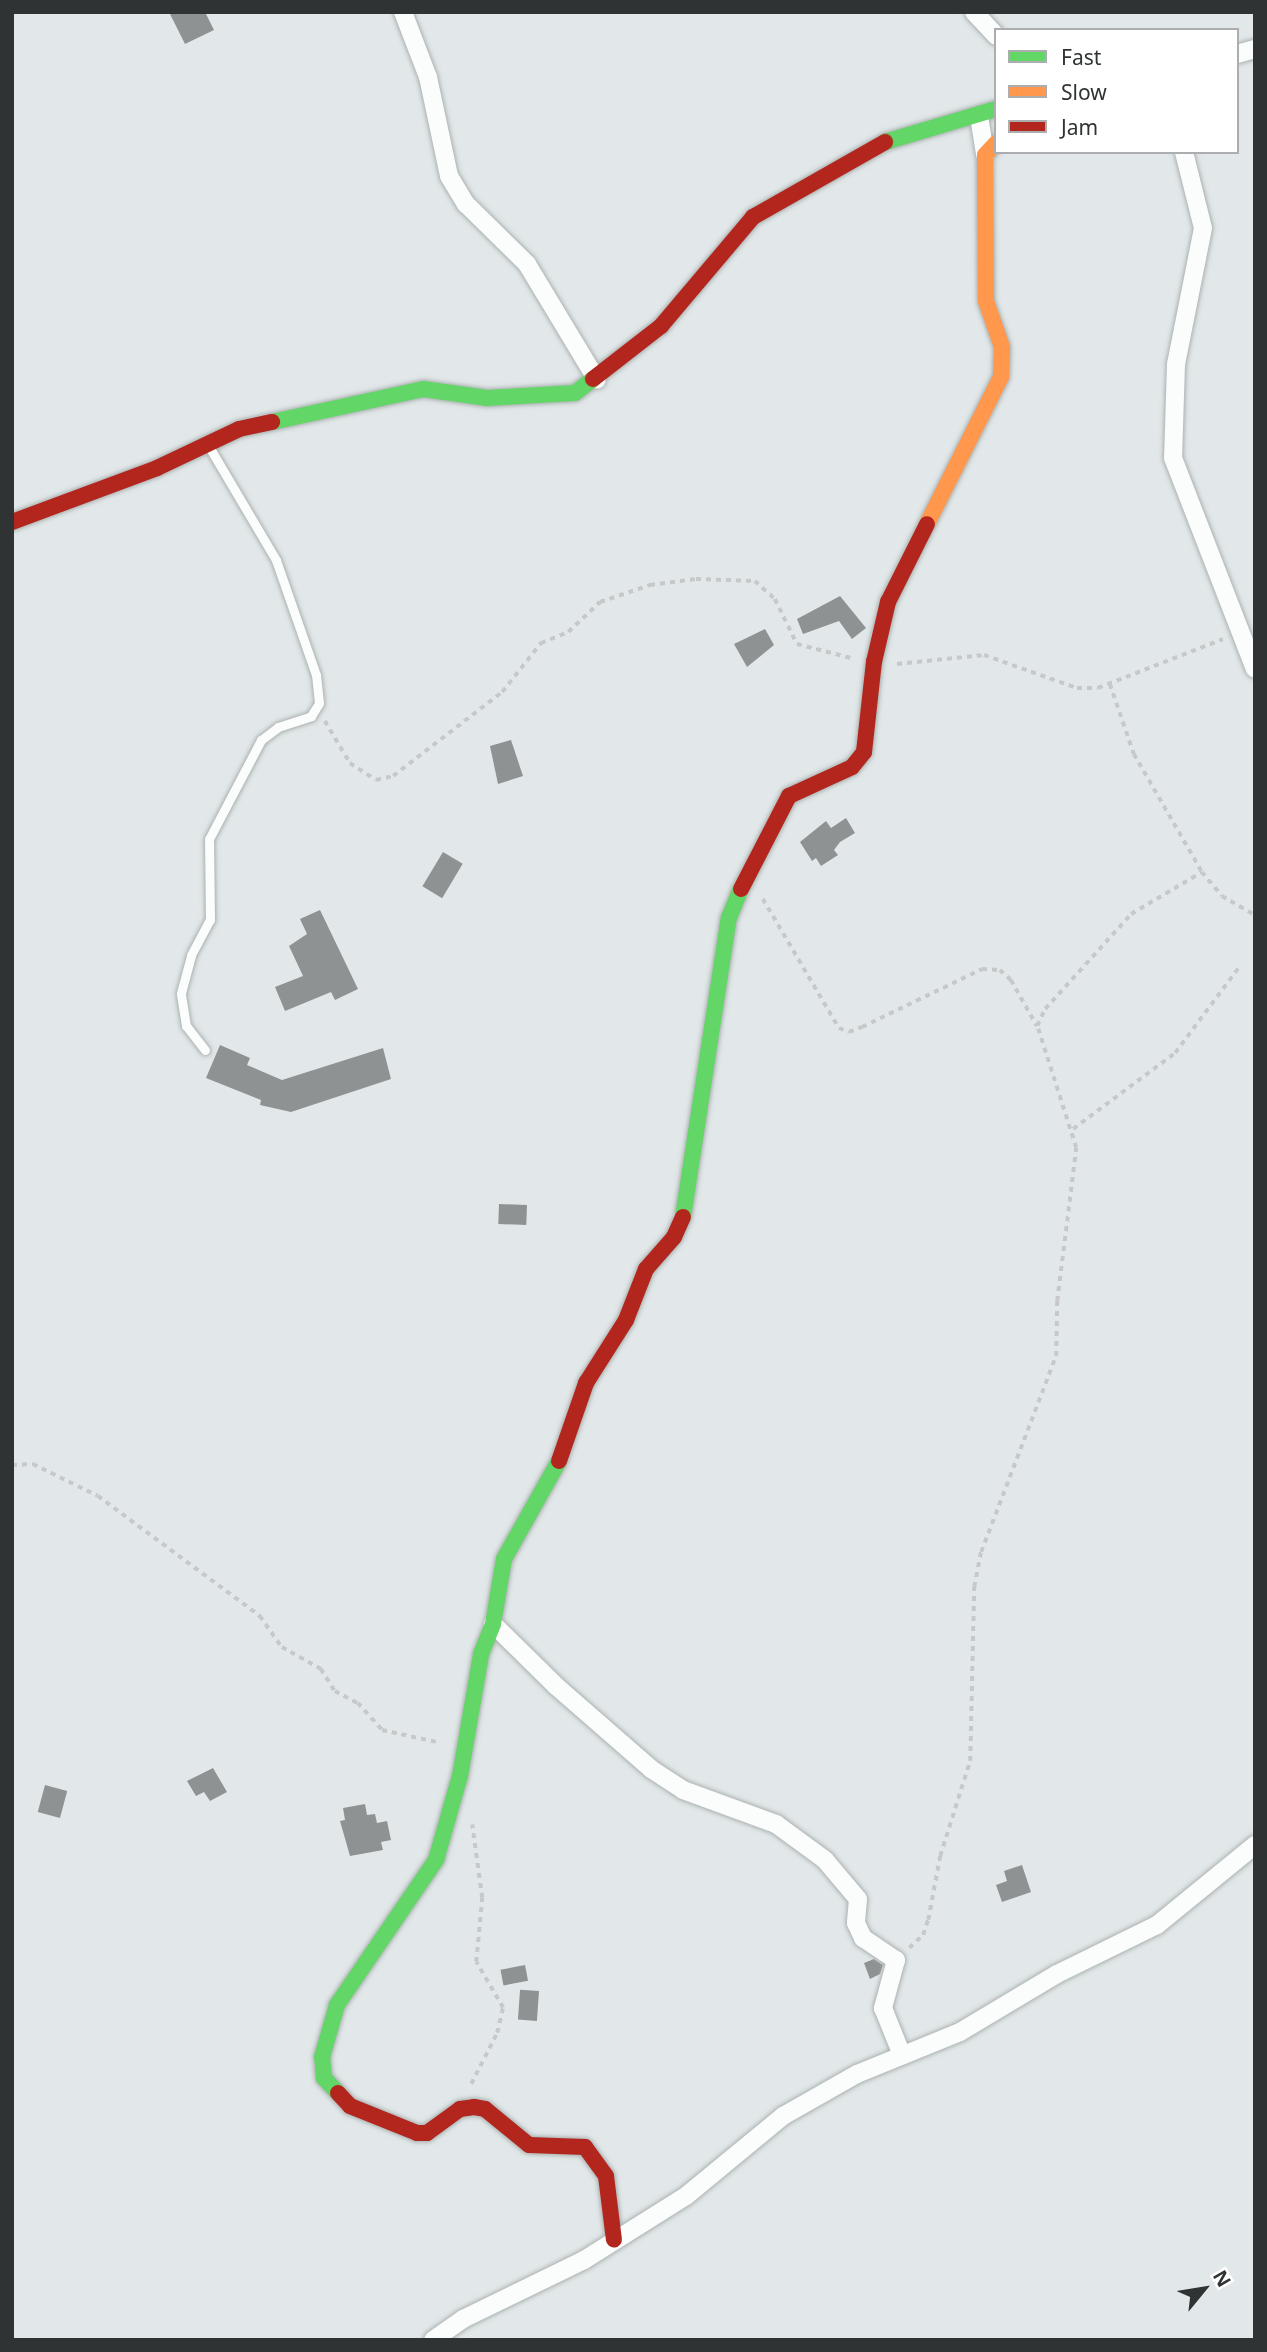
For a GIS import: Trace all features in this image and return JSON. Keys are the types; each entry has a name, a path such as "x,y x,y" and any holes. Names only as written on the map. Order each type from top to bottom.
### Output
{"street":[{"path":"404,12 428,77 449,176 466,204 527,264 597,380"},
{"path":"974,12 994,34"},
{"path":"12,522 158,468 239,429 412,391 508,398 575,393 597,380 661,326 753,216 898,135 987,112 990,149 986,301 1002,347 1001,377 888,602 874,664 867,741 858,762 789,796 748,872 729,918 684,1214 674,1237 646,1269 626,1320 586,1383 558,1463 504,1559 493,1624 481,1654 464,1747 436,1860 343,1994 322,2057 324,2078 349,2106 417,2133 441,2126 460,2109 485,2109 529,2146 581,2146 591,2150 606,2176 614,2240"},
{"path":"1184,154 1203,228 1177,364 1173,458 1255,669"},
{"path":"493,1624 556,1686 651,1769 683,1790 776,1824 801,1838 858,1899 856,1923 863,1938 896,1960 883,2008 902,2055"},
{"path":"433,2340 463,2319 584,2260 699,2188 746,2142 783,2116 902,2055 977,2023 1057,1974 1157,1925 1255,1845"}],"lane":[{"path":"205,1050 186,1026 181,993 191,955 210,920 209,839 261,740 278,727 317,712 316,675 280,571 207,443"}],"path":[{"path":"317,712 334,730 350,763 376,780 393,776 502,692 541,643 568,632 600,602 650,584 696,579 755,581 775,599 797,644 874,664 984,655 1077,688 1110,684 1213,642 1244,638"},
{"path":"1110,684 1134,754 1202,872 1230,902 1255,915"},
{"path":"748,872 839,1028 849,1032 982,969 1000,970 1011,980 1037,1026 1073,1129 1075,1163 1057,1301 1054,1371 1000,1495 981,1552 974,1587 970,1761 940,1856 923,1935 896,1960"},
{"path":"1037,1026 1045,1009 1131,914 1202,872"},
{"path":"1073,1129 1175,1053 1239,967"},
{"path":"12,1465 33,1464 98,1496 260,1616 282,1647 321,1669 335,1691 358,1703 382,1730 464,1747"},
{"path":"460,2109 497,2033 503,2008 476,1962 482,1898 471,1820"}],"building":[{"path":"169,12 205,12 214,30 185,44"},
{"path":"840,596 866,628 852,639 839,621 803,634 797,619"},
{"path":"765,629 774,645 747,667 734,644"},
{"path":"511,740 523,776 498,784 490,746"},
{"path":"846,818 855,833 840,842 834,850 838,855 821,866 816,858 812,861 800,842 826,821 831,828"},
{"path":"443,852 463,864 442,898 422,886"},
{"path":"320,910 358,989 335,1000 331,992 285,1011 275,987 303,976 289,946 307,934 300,919"},
{"path":"220,1045 250,1058 247,1065 282,1080 383,1048 391,1079 291,1112 260,1105 261,1100 206,1078"},
{"path":"499,1204 527,1205 526,1225 498,1224"},
{"path":"213,1768 227,1792 210,1801 204,1792 196,1796 187,1781"},
{"path":"45,1785 67,1791 60,1818 38,1812"},
{"path":"365,1804 367,1815 375,1814 377,1823 387,1821 391,1840 381,1842 383,1850 350,1856 340,1821 345,1820 343,1808"},
{"path":"1022,1865 1031,1892 1002,1902 996,1885 1007,1881 1004,1871"},
{"path":"874,1959 883,1965 880,1974 870,1979 864,1963"},
{"path":"525,1965 528,1981 504,1985 500,1970"},
{"path":"520,1990 539,1991 537,2021 518,2020"}],"traffic: fast":[{"path":"885,142 994,110"},
{"path":"272,422 423,389 487,398 575,393 593,379"},
{"path":"683,1217 729,918 741,889"},
{"path":"338,2093 324,2078 322,2057 337,2005 436,1860 460,1776 481,1654 493,1624 504,1559 559,1461"}],"traffic: slow":[{"path":"927,524 1001,377 1002,347 986,301 985,155 994,145"}],"traffic: jam":[{"path":"593,379 661,326 753,217 885,142"},
{"path":"12,522 157,468 239,429 272,422"},
{"path":"741,889 789,796 852,767 864,752 874,662 888,602 927,524"},
{"path":"559,1461 586,1383 626,1320 646,1269 674,1237 683,1217"},
{"path":"338,2093 350,2106 417,2133 427,2133 460,2109 474,2107 485,2109 529,2145 585,2147 606,2176 614,2240"}]}
